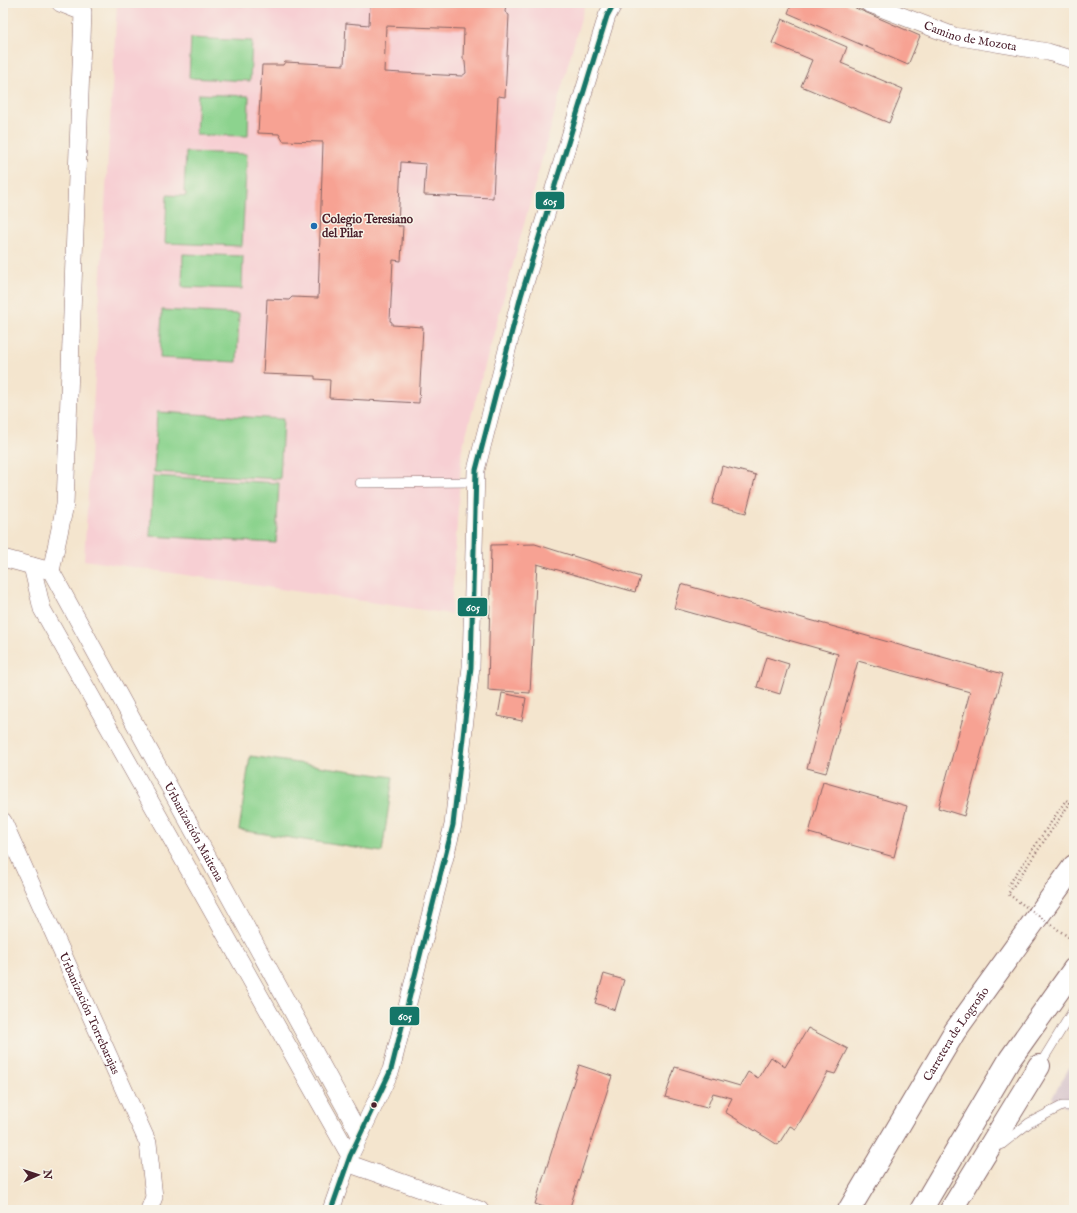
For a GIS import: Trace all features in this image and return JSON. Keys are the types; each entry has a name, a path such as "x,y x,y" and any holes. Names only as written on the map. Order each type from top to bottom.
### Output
{"highway":[{"name":"Carretera de Logroño","path":"849,1210 955,1031 1074,866"},
{"path":"921,1210 1010,1059 1074,969"},
{"path":"951,1210 1039,1066"}],"street":[{"path":"3,558 51,571 65,506 83,12 60,3"},
{"path":"331,1210 348,1159 391,1070 453,825 471,668 476,470 521,296 606,16 614,3"},
{"name":"Camino de Mozota","path":"868,3 954,36 1048,52 1074,60"},
{"path":"32,566 42,609 348,1159 480,1210"},
{"name":"Urbanización Maitena","path":"51,571 360,1135"},
{"name":"Urbanización Torrebarajas","path":"3,821 148,1144 154,1197 149,1210"}],"lane":[{"path":"360,483 476,482"},
{"path":"994,1158 1002,1145 1039,1066 1074,1009"},
{"path":"1002,1145 1029,1123 1062,1106 1074,1106"}],"path":[{"path":"1008,886 1066,800 1070,803 1008,894 1074,940"}],"shaded area":[{"name":"Colegio Teresiano del Pilar","path":"117,3 585,3 462,449 451,614 84,560"},
{"path":"1074,1059 1074,1111 1052,1098"}],"green space":[{"path":"216,3 270,3 270,7"},
{"path":"191,38 252,41 250,81 189,78"},
{"path":"198,94 249,96 248,136 196,135"},
{"path":"186,152 247,154 242,246 165,243 167,195 186,196 186,192 184,192"},
{"path":"183,254 243,256 242,289 182,287"},
{"path":"162,310 239,314 237,362 160,358"},
{"path":"157,412 283,419 280,479 154,472"},
{"path":"153,476 279,483 276,543 150,536"},
{"path":"250,756 393,777 382,852 239,830"}],"building":[{"path":"370,3 506,3 505,12 509,15 505,97 498,96 493,198 424,195 426,164 401,162 398,226 403,226 401,261 393,260 390,321 392,322 392,325 423,327 419,403 329,398 330,380 315,379 315,376 263,374 267,299 289,300 292,297 318,298 323,142 283,141 279,134 258,133 262,65 283,65 285,62 344,65 346,23 369,25","holes":["386,26 464,29 463,58 466,73 462,76 384,72"]},
{"path":"792,3 844,3 920,36 908,65 788,13"},
{"path":"782,19 847,47 841,63 903,89 889,123 801,86 812,60 772,43"},
{"path":"722,466 756,475 746,513 712,504"},
{"path":"535,544 640,577 635,592 537,564 530,693 488,690 491,545"},
{"path":"681,584 1003,674 964,816 938,808 970,692 858,661 826,773 807,768 838,654 674,608"},
{"path":"766,657 789,664 780,694 757,687"},
{"path":"502,693 526,698 522,721 498,716"},
{"path":"823,782 907,806 894,857 809,833"},
{"path":"604,974 624,980 615,1010 595,1003"},
{"path":"808,1028 848,1049 835,1074 828,1072 796,1129 790,1126 778,1145 725,1112 732,1098 713,1093 707,1108 665,1097 675,1067 740,1086 748,1072 758,1078 771,1057 785,1067"},
{"path":"579,1065 612,1076 569,1210 553,1210 535,1204"}],"transit line":[{"name":"605","path":"331,1210 350,1156 391,1070 453,825 471,667 476,470 521,296 607,16 614,3"}],"place":[{"name":"Colegio Teresiano del Pilar","path":"314,226"}]}
